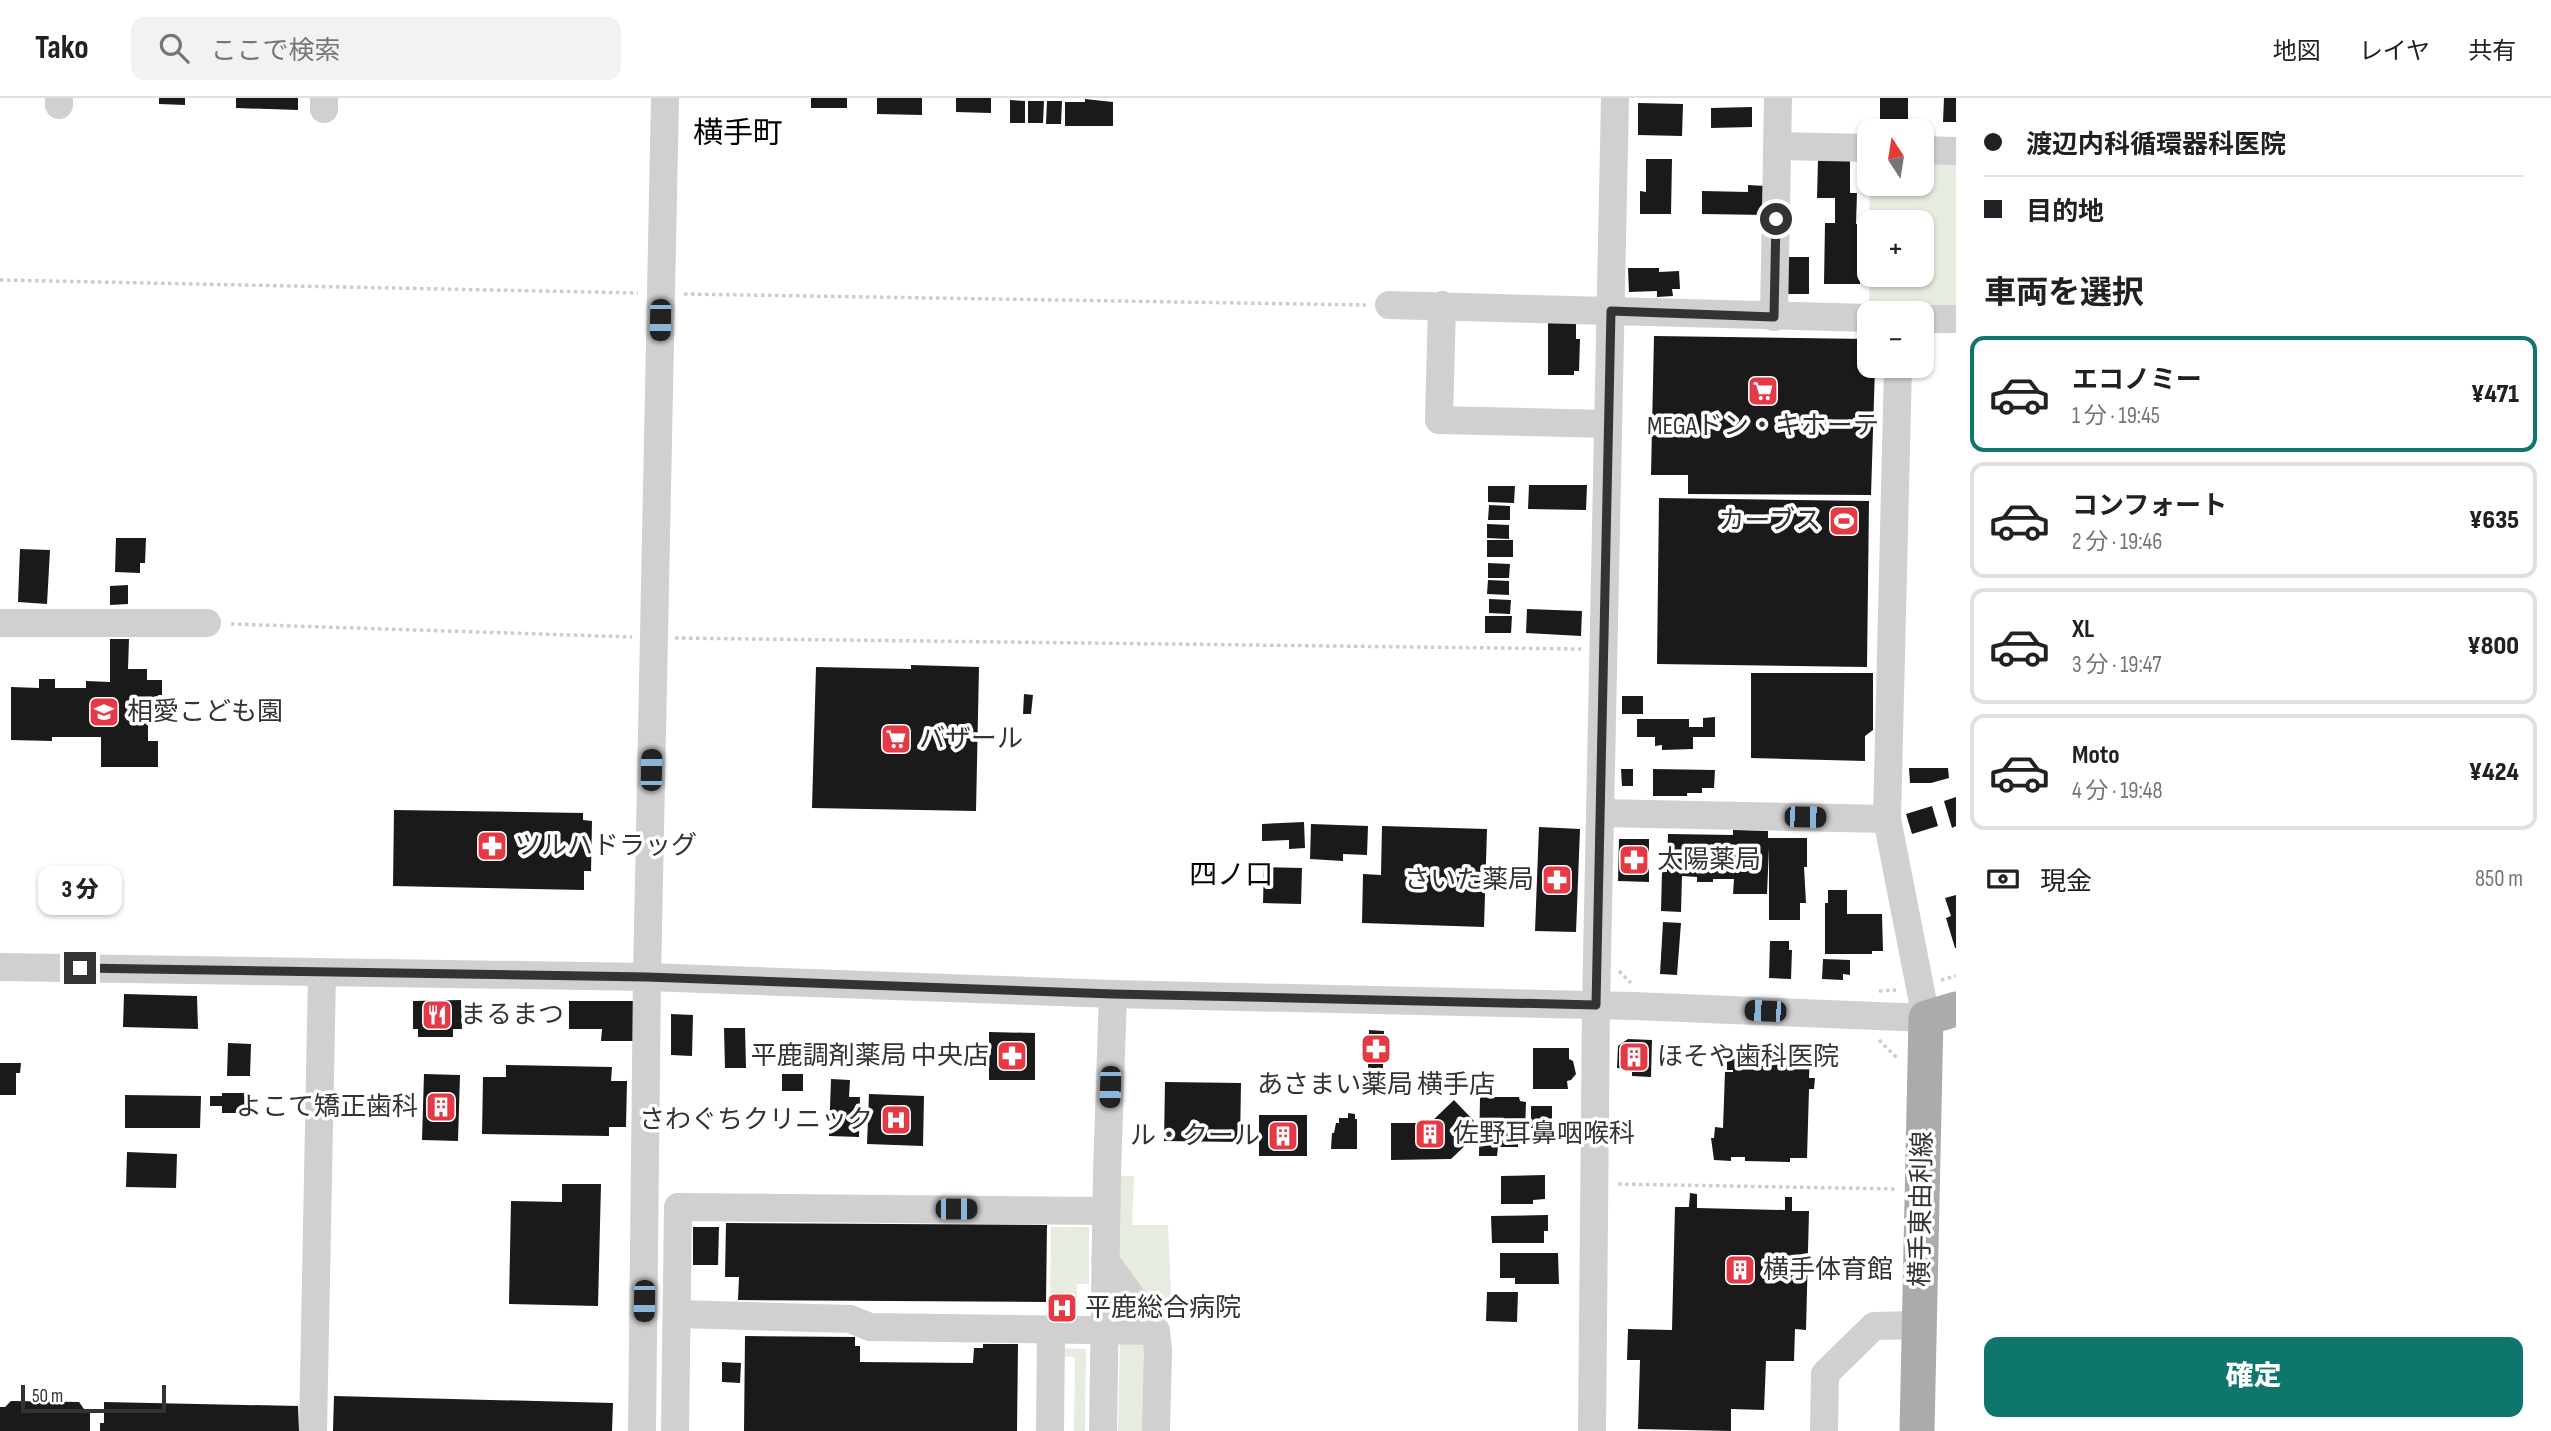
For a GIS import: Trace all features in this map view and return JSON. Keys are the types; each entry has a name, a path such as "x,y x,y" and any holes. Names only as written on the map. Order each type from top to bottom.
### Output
{"main road":[{"name":"横手東由利線","path":"1917,1431 1919,1325 1934,1004"}],"street":[{"path":"642,1431 647,977 665,98"},
{"path":"1592,1431 1596,1005 1615,98"},
{"path":"1774,317 1778,98"},
{"path":"1777,146 1857,148"},
{"path":"1934,150 1956,150"},
{"path":"1389,305 1857,318"},
{"path":"1442,305 1440,420 1607,424"},
{"path":"1934,319 1956,319"},
{"path":"0,967 647,977 1113,994 1596,1005 1934,1004 1887,819 1898,378"},
{"path":"0,623 207,623"},
{"path":"1601,813 1887,819"},
{"path":"313,1431 322,973"},
{"path":"1103,1431 1123,1322 1105,1260 1113,994"},
{"path":"675,1431 678,1207 1106,1210"},
{"path":"1105,1260 1123,1322"},
{"path":"678,1314 849,1319 870,1327 1051,1329 1123,1322 1156,1331 1156,1431"},
{"path":"1824,1431 1825,1374 1874,1326 1919,1325"},
{"path":"1050,1431 1051,1329"}],"path":[{"path":"0,280 661,294 1389,305"},
{"path":"207,623 654,638 1604,649"},
{"path":"1617,968 1634,986"},
{"path":"1870,990 1894,991 1934,1004 1956,976"},
{"path":"1870,1031 1898,1058 1898,1071"},
{"path":"1595,1184 1896,1189"}],"shaded area":[{"path":"1934,163 1956,163 1956,306 1934,306 1934,301 1869,301 1869,287 1934,287 1934,210 1869,210 1870,196 1934,196"},
{"path":"1120,1176 1134,1176 1132,1225 1168,1225 1172,1315 1151,1315 1122,1262 1118,1249"},
{"path":"1051,1227 1089,1227 1089,1284 1077,1284 1077,1303 1050,1303"},
{"path":"1120,1337 1145,1344 1147,1431 1118,1431"},
{"path":"1060,1348 1086,1349 1085,1431 1074,1431 1075,1357 1060,1356"}],"building":[{"path":"159,98 185,98 185,105 159,104"},
{"path":"236,98 298,98 298,110 236,108"},
{"path":"811,98 847,98 847,108 811,108"},
{"path":"877,98 922,98 922,115 877,114"},
{"path":"956,98 991,98 991,113 956,112"},
{"path":"1880,98 1908,98 1908,119 1880,119"},
{"path":"1944,98 1956,98 1956,122 1943,122"},
{"path":"1085,99 1113,102 1113,126 1065,126 1065,102 1085,102"},
{"path":"1010,100 1025,101 1025,123 1010,123"},
{"path":"1028,101 1044,101 1043,123 1028,123"},
{"path":"1047,101 1062,101 1061,124 1046,124"},
{"path":"1638,103 1683,104 1682,136 1638,135"},
{"path":"1752,107 1752,127 1711,128 1711,108"},
{"path":"1646,159 1672,159 1671,214 1640,214 1640,191 1646,192"},
{"path":"1818,160 1850,160 1850,193 1857,193 1857,284 1824,284 1825,223 1835,223 1835,198 1817,198"},
{"path":"1748,185 1766,186 1766,215 1702,214 1702,191 1748,192"},
{"path":"1787,257 1809,257 1809,294 1786,294"},
{"path":"1628,268 1659,268 1659,272 1679,271 1680,289 1672,289 1673,296 1657,297 1657,291 1629,292"},
{"path":"1548,323 1576,323 1576,339 1580,339 1579,371 1574,371 1574,375 1548,375"},
{"name":"MEGAドン・キホーテ","path":"1654,336 1857,339 1857,378 1875,378 1871,495 1688,494 1688,475 1651,475"},
{"path":"1529,485 1587,485 1586,510 1528,509"},
{"path":"1488,486 1515,486 1514,503 1488,502"},
{"path":"1659,498 1869,501 1867,667 1657,664"},
{"path":"1489,505 1510,506 1510,520 1488,520"},
{"path":"1487,524 1509,525 1509,539 1487,538"},
{"path":"116,538 146,538 145,563 140,563 140,573 115,572"},
{"path":"1487,540 1513,540 1513,557 1487,557"},
{"path":"20,549 50,550 47,604 18,602"},
{"path":"1488,563 1510,564 1509,578 1488,578"},
{"path":"1488,580 1509,581 1509,595 1487,594"},
{"path":"128,585 128,604 110,605 110,586"},
{"path":"1489,599 1511,600 1510,614 1489,613"},
{"path":"1527,609 1582,611 1581,636 1526,633"},
{"path":"1485,616 1512,616 1511,633 1485,633"},
{"path":"110,639 129,639 128,669 147,669 147,680 162,680 162,695 158,695 157,709 148,709 148,741 158,741 158,767 101,767 101,737 52,737 52,741 11,740 11,687 39,688 39,679 55,679 55,688 86,688 86,681 110,682"},
{"name":"バザール","path":"911,665 979,667 976,811 812,808 816,667 911,669"},
{"path":"1751,673 1873,673 1873,730 1865,736 1865,761 1751,758"},
{"path":"1024,694 1033,695 1031,714 1023,714"},
{"path":"1622,696 1643,696 1643,714 1622,714"},
{"path":"1715,717 1715,737 1693,737 1693,749 1662,750 1662,745 1655,746 1655,737 1637,737 1637,719 1689,719 1689,727 1703,727 1703,718"},
{"path":"1909,768 1948,768 1949,778 1931,783 1910,783"},
{"path":"1621,769 1633,769 1633,786 1622,786"},
{"path":"1653,769 1715,770 1714,788 1702,788 1702,793 1687,793 1687,796 1653,796"},
{"path":"1956,797 1956,826 1952,828 1944,801"},
{"path":"1932,806 1938,826 1912,834 1906,814"},
{"name":"ツルハドラッグ","path":"394,810 583,813 583,820 592,821 591,871 584,871 584,890 393,886"},
{"path":"1304,822 1305,848 1289,849 1289,840 1262,841 1262,824"},
{"path":"1311,824 1368,826 1367,855 1343,854 1343,861 1310,859"},
{"path":"1382,826 1487,829 1484,927 1362,923 1363,874 1381,875"},
{"name":"さいた薬局","path":"1539,827 1580,829 1576,932 1535,931"},
{"path":"1733,830 1768,831 1768,838 1807,838 1807,867 1804,867 1806,903 1800,903 1800,920 1769,920 1769,848 1767,894 1733,894 1734,879 1697,882 1697,877 1682,876 1681,912 1661,911 1662,872 1667,872 1668,834 1733,835"},
{"name":"太陽薬局","path":"1619,839 1649,839 1649,882 1618,881"},
{"path":"1264,867 1302,868 1301,904 1263,903"},
{"path":"1828,890 1847,890 1847,914 1882,914 1883,951 1872,951 1872,954 1825,954 1825,903 1828,903"},
{"path":"1956,895 1955,948 1946,918 1951,916 1945,898"},
{"path":"1663,922 1681,923 1677,975 1660,974"},
{"path":"1770,941 1789,941 1789,950 1792,950 1791,979 1769,978"},
{"path":"1823,959 1850,960 1850,975 1843,974 1843,980 1822,979"},
{"path":"124,994 197,996 198,1029 123,1027"},
{"name":"まるまつ","path":"461,1000 462,1029 453,1029 453,1037 418,1037 418,1029 413,1029 413,1001"},
{"path":"569,1001 638,1001 637,1041 601,1041 602,1029 569,1029"},
{"path":"671,1014 693,1015 692,1056 671,1055"},
{"path":"724,1028 745,1028 746,1068 725,1068"},
{"name":"あさまい薬局 横手店","path":"1369,1030 1384,1031 1383,1068 1368,1068"},
{"name":"平鹿調剤薬局 中央店","path":"989,1032 1035,1033 1035,1080 989,1080"},
{"name":"ほそや歯科医院","path":"1628,1039 1652,1040 1651,1077 1632,1076 1632,1069 1617,1068 1618,1046"},
{"path":"228,1043 251,1044 250,1076 227,1076"},
{"path":"1533,1048 1569,1048 1569,1059 1573,1061 1576,1074 1567,1081 1568,1089 1533,1089"},
{"path":"1734,1049 1810,1051 1809,1078 1815,1078 1814,1089 1809,1089 1807,1158 1790,1158 1790,1162 1745,1161 1745,1157 1731,1157 1731,1161 1714,1160 1711,1138 1714,1138 1715,1127 1723,1128 1725,1072 1733,1072 1727,1070 1727,1059 1734,1059"},
{"path":"0,1063 21,1063 20,1073 16,1073 16,1095 0,1095"},
{"path":"506,1065 612,1067 611,1081 627,1081 626,1127 609,1127 609,1136 482,1134 483,1077 506,1077"},
{"name":"よこて矯正歯科","path":"424,1074 460,1075 458,1141 422,1140"},
{"path":"782,1074 803,1074 803,1091 782,1091"},
{"path":"831,1079 850,1080 849,1097 860,1097 859,1137 829,1136"},
{"path":"1165,1082 1241,1083 1240,1142 1164,1141"},
{"path":"222,1093 250,1093 250,1113 222,1113 222,1106 210,1106 210,1096 222,1096"},
{"name":"さわぐちクリニック","path":"869,1094 924,1096 923,1146 867,1144"},
{"path":"125,1095 201,1096 200,1128 125,1128"},
{"path":"1480,1097 1519,1097 1520,1101 1526,1102 1525,1131 1518,1131 1518,1147 1498,1147 1497,1156 1479,1156"},
{"name":"佐野耳鼻咽喉科","path":"1454,1100 1474,1121 1464,1129 1473,1138 1451,1159 1391,1160 1391,1123 1430,1123"},
{"path":"1531,1106 1552,1106 1552,1128 1531,1128"},
{"path":"1348,1113 1355,1114 1357,1119 1357,1149 1331,1149 1336,1123 1339,1123 1339,1118 1348,1118"},
{"name":"ル・クール","path":"1259,1115 1307,1115 1307,1156 1259,1156"},
{"path":"127,1152 177,1154 176,1188 126,1187"},
{"path":"1545,1175 1545,1199 1533,1200 1533,1204 1501,1204 1501,1176"},
{"path":"562,1184 601,1184 598,1306 509,1304 511,1201 562,1202"},
{"name":"横手体育館","path":"1690,1193 1697,1194 1697,1208 1785,1210 1785,1197 1792,1197 1792,1211 1809,1211 1806,1330 1795,1329 1794,1361 1766,1361 1764,1410 1731,1409 1731,1431 1638,1429 1640,1360 1627,1360 1628,1329 1672,1330 1675,1207 1689,1207"},
{"path":"1548,1215 1548,1231 1544,1231 1544,1243 1492,1243 1491,1216"},
{"path":"726,1223 1047,1225 1046,1302 738,1300 739,1277 725,1277"},
{"path":"693,1227 719,1227 718,1265 693,1265"},
{"path":"1500,1253 1558,1253 1559,1284 1515,1284 1515,1278 1500,1278"},
{"path":"1487,1292 1518,1292 1517,1322 1486,1321"},
{"path":"745,1336 855,1337 855,1346 860,1346 860,1362 973,1363 974,1348 983,1348 983,1344 1018,1344 1017,1431 744,1431"},
{"path":"722,1362 741,1363 740,1383 722,1382"},
{"path":"334,1396 613,1403 612,1431 333,1431"},
{"path":"11,1401 79,1402 84,1409 90,1409 90,1431 0,1431 0,1407 5,1407"},
{"path":"104,1402 298,1406 299,1431 100,1431 100,1423 104,1423"}],"place":[{"name":"MEGAドン・キホーテ","path":"1763,391"},
{"name":"カーブス","path":"1844,521"},
{"name":"相愛こども園","path":"104,712"},
{"name":"バザール","path":"896,739"},
{"name":"ツルハドラッグ","path":"492,846"},
{"name":"太陽薬局","path":"1634,860"},
{"name":"さいた薬局","path":"1557,880"},
{"name":"まるまつ","path":"437,1015"},
{"name":"あさまい薬局 横手店","path":"1376,1049"},
{"name":"平鹿調剤薬局 中央店","path":"1012,1056"},
{"name":"ほそや歯科医院","path":"1634,1057"},
{"name":"よこて矯正歯科","path":"441,1107"},
{"name":"さわぐちクリニック","path":"896,1120"},
{"name":"佐野耳鼻咽喉科","path":"1430,1134"},
{"name":"ル・クール","path":"1283,1136"},
{"name":"横手体育館","path":"1740,1270"},
{"name":"平鹿総合病院","path":"1062,1308"}],"district":[{"name":"横手町","path":"738,134"},
{"name":"四ノ口","path":"1231,875"}],"route":[{"path":"80,968 647,977 1113,994 1596,1005 1611,311 1774,317 1776,219"}]}
